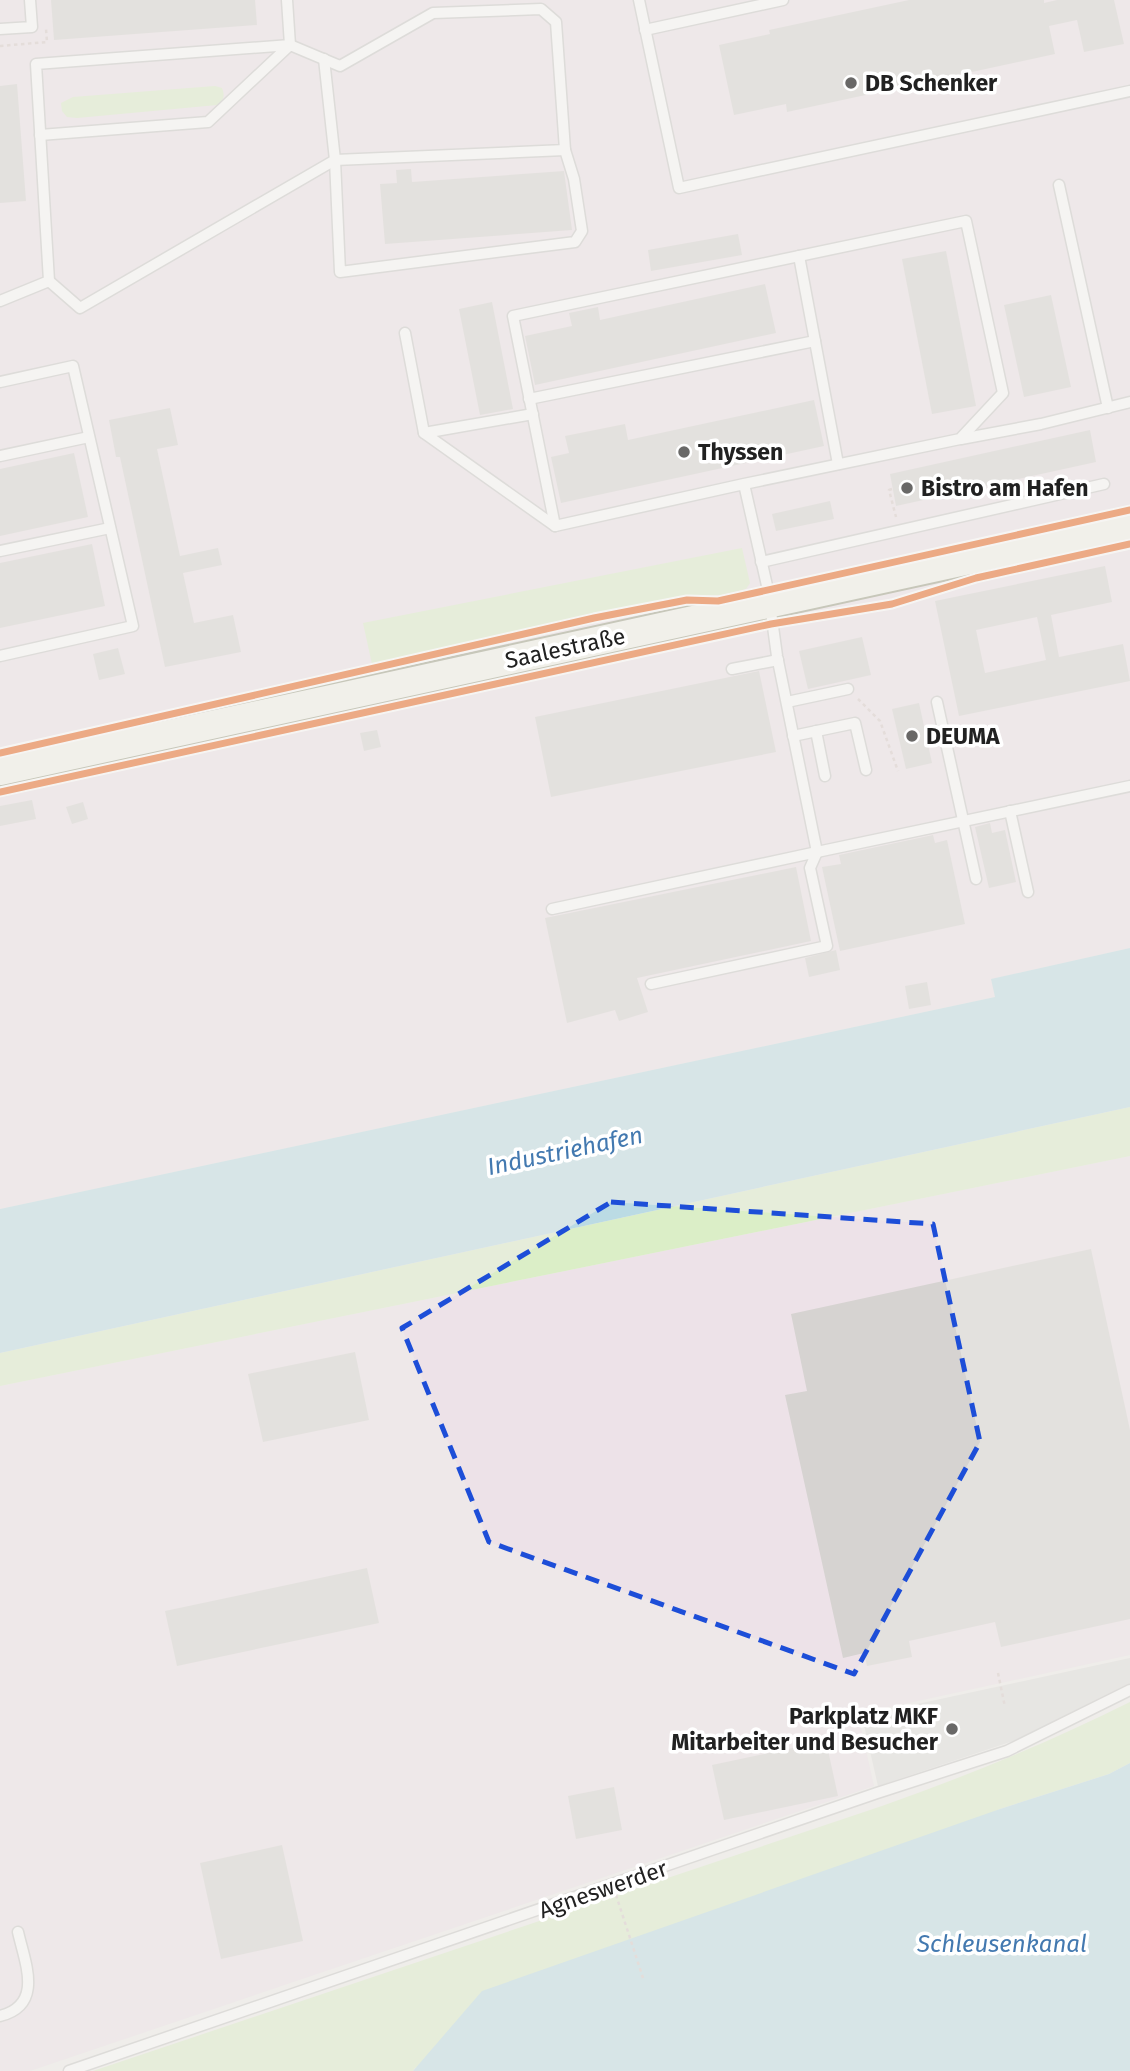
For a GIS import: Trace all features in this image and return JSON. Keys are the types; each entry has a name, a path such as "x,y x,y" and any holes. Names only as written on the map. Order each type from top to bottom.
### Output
{"main road":[{"name":"Saalestraße","path":"0,771 1130,525"}],"lane":[{"path":"0,29 32,27 30,0"},
{"path":"40,135 208,122 290,45 288,0"},
{"path":"639,0 679,188 1130,91"},
{"path":"645,30 783,0"},
{"path":"324,59 335,160 340,272 575,242 582,231 574,179 565,150 556,22 541,9 433,13 340,66 324,59 290,45 36,64 49,281 80,308 335,160 565,150"},
{"path":"1059,185 1108,408"},
{"path":"555,526 513,316 966,221 1003,393 960,439"},
{"path":"799,256 838,464"},
{"path":"0,301 49,281"},
{"path":"405,333 424,433 555,526 838,464 1041,424 1130,402"},
{"path":"530,399 815,341"},
{"path":"0,382 74,366 132,626 0,656"},
{"path":"424,433 533,414"},
{"path":"0,456 89,436"},
{"path":"651,984 827,946 810,869 817,852 771,624 771,603 744,484"},
{"path":"761,562 1104,484"},
{"path":"0,551 110,528"},
{"path":"732,669 778,660"},
{"path":"786,702 848,689"},
{"path":"937,702 976,879"},
{"path":"793,736 855,723 866,770"},
{"path":"816,731 825,776"},
{"path":"552,909 1130,786"},
{"path":"1010,811 1028,892"},
{"name":"Agneswerder","path":"69,2071 877,1793 1007,1751 1130,1690"},
{"path":"0,2016 20,2006 28,1990 29,1980 18,1932"}],"path":[{"path":"0,46 47,41"},
{"path":"892,489 889,490 899,531"},
{"path":"848,689 880,721 898,771"},
{"path":"998,1673 1005,1707"},
{"path":"613,1885 643,1978"}],"highlighted area":[{"path":"611,1202 933,1224 980,1442 854,1674 489,1542 402,1328"}],"shaded area":[{"path":"0,0 1130,0 1130,948 992,979 995,997 0,1209"},
{"path":"1130,1156 1130,1655 858,1714 874,1786 30,2071 0,2071 0,1386"},
{"name":"Parkplatz MKF Mitarbeiter und Besucher","path":"1130,1658 1130,1688 1013,1741 878,1786 862,1716"}],"green space":[{"path":"215,86 222,88 223,93 222,100 217,105 77,118 67,117 62,111 61,103 73,97"},
{"path":"742,548 750,583 746,589 721,595 686,597 372,664 363,623"},
{"path":"1130,1107 1130,1156 0,1386 0,1353"},
{"path":"1130,1702 1130,1763 1109,1774 1000,1809 413,2071 93,2071 882,1806 1008,1758"}],"water":[{"name":"Industriehafen","path":"1130,948 1130,1107 0,1353 0,1209 995,997 991,979"},
{"name":"Schleusenkanal","path":"1130,1763 1130,2071 413,2071 482,1991 1000,1809 1109,1774"}],"building":[{"path":"51,0 255,0 257,25 54,40"},
{"name":"DB Schenker","path":"909,0 1044,0 1044,3 1057,0 1114,0 1124,44 1084,52 1077,20 1049,26 1055,54 787,112 786,104 734,115 719,45 770,34 769,30"},
{"path":"17,84 26,201 0,203 0,86"},
{"path":"411,169 412,182 564,171 572,230 385,244 380,184 397,183 396,170"},
{"path":"738,234 742,255 651,271 648,250"},
{"path":"946,251 976,406 932,414 902,259"},
{"path":"765,284 776,333 535,385 525,336 572,326 569,313 598,307 600,320"},
{"path":"1051,295 1071,387 1024,397 1004,305"},
{"path":"492,302 513,409 480,415 459,309"},
{"name":"Thyssen","path":"814,400 824,446 561,503 551,457 569,453 565,436 625,424 628,440"},
{"path":"170,408 178,445 157,449 180,556 218,548 222,565 183,573 194,623 233,615 241,652 165,667 120,457 116,457 109,420"},
{"path":"1090,430 1096,462 896,506 890,474"},
{"path":"74,453 88,517 0,536 0,469"},
{"path":"830,501 834,519 776,531 772,514"},
{"path":"92,544 105,606 0,628 0,563"},
{"path":"1105,566 1112,602 1051,615 1059,657 1123,644 1130,681 959,716 935,601","holes":["1037,617 1046,660 985,673 976,630"]},
{"path":"862,637 871,675 808,689 799,651"},
{"path":"118,648 125,674 99,680 93,654"},
{"path":"759,671 776,752 551,797 535,717"},
{"name":"DEUMA","path":"919,703 932,763 906,769 892,709"},
{"path":"377,730 381,747 364,751 360,733"},
{"path":"32,800 36,819 0,826 0,806"},
{"path":"83,802 88,819 72,824 66,807"},
{"path":"990,823 992,833 1005,830 1016,882 989,888 975,827"},
{"path":"933,835 935,843 947,840 965,924 840,951 822,867 841,864 839,855"},
{"path":"796,867 811,941 637,978 648,1012 619,1021 615,1010 567,1023 545,918"},
{"path":"836,950 840,970 809,977 805,958"},
{"path":"927,982 931,1005 909,1009 905,986"},
{"path":"1091,1249 1130,1430 1130,1619 1001,1647 995,1622 909,1641 912,1657 867,1666 864,1653 843,1658 785,1395 807,1391 791,1314"},
{"path":"355,1352 369,1420 263,1442 248,1374"},
{"path":"367,1568 379,1623 177,1666 165,1611"},
{"path":"826,1741 838,1796 724,1820 712,1765"},
{"path":"614,1787 622,1830 576,1839 568,1796"},
{"path":"282,1845 303,1941 221,1959 200,1863"}],"cycle path":[{"path":"0,753 594,618 687,600 718,601 1130,510"},
{"path":"0,792 771,624 892,604 976,578 1130,544"}],"place":[{"name":"DB Schenker","path":"851,83"},
{"name":"Thyssen","path":"684,452"},
{"name":"Bistro am Hafen","path":"907,488"},
{"name":"DEUMA","path":"912,736"},
{"name":"Parkplatz MKF Mitarbeiter und Besucher","path":"952,1729"}]}
